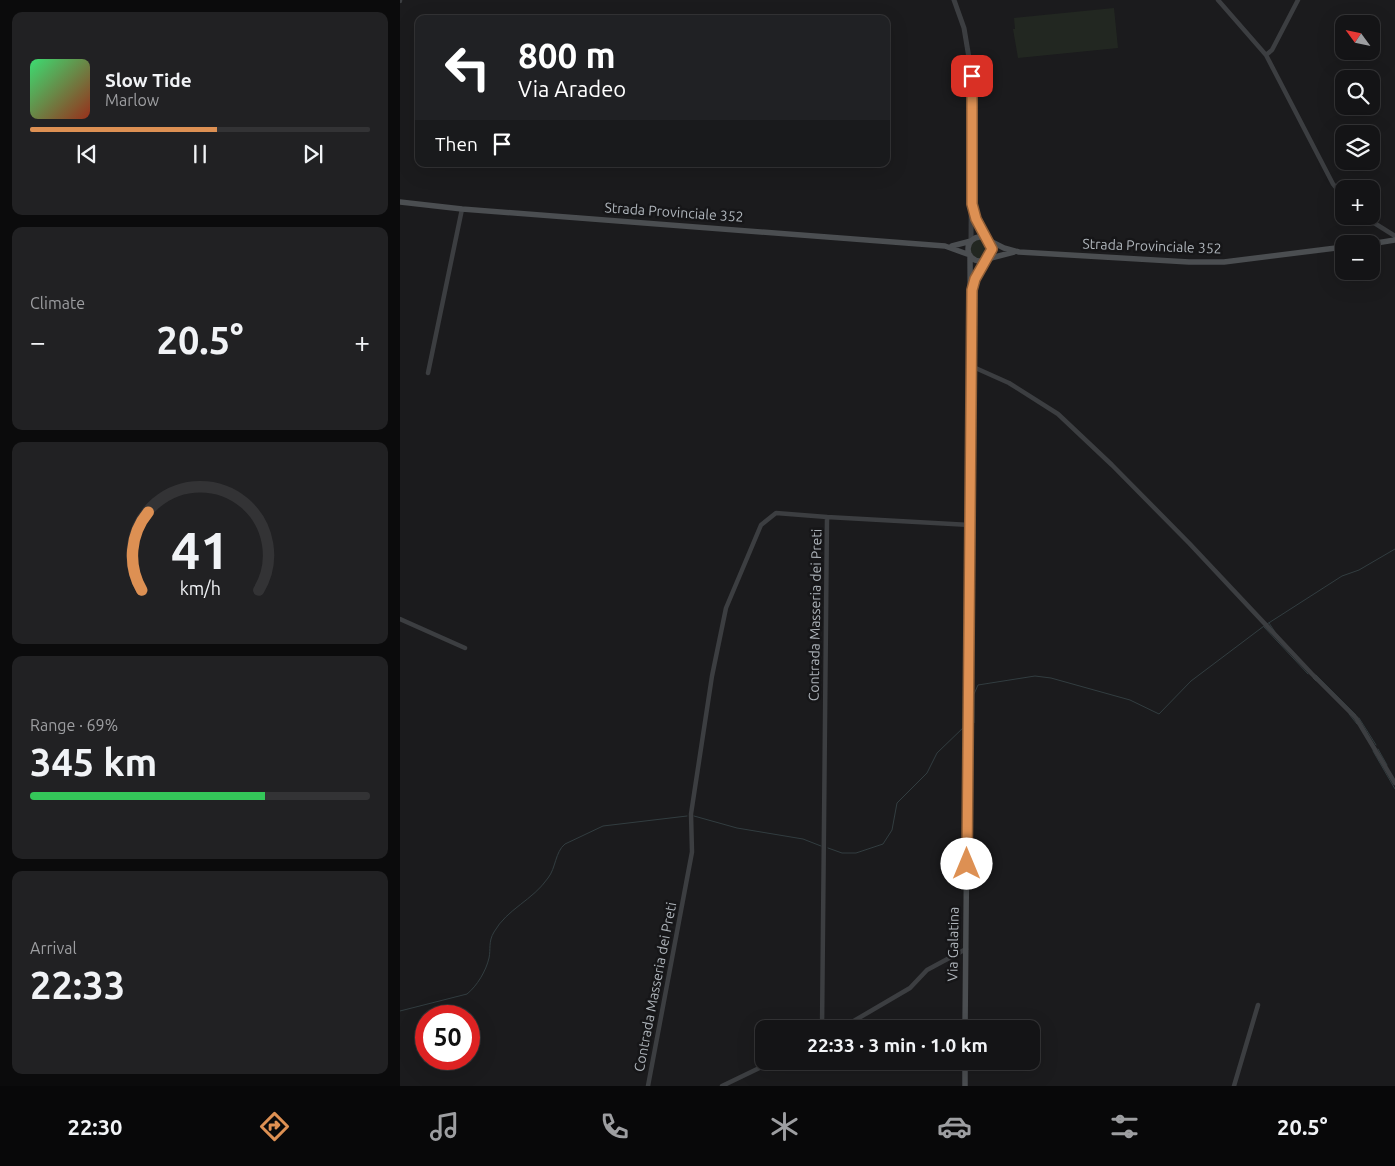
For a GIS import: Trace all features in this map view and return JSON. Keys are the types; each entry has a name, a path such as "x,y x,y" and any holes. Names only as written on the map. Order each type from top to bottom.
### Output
{"main road":[{"name":"Strada Provinciale 352","path":"400,202 945,246 971,241"},
{"path":"980,237 988,240 992,249 987,259 978,261 970,256 968,247 971,241 980,237"},
{"name":"Strada Provinciale 352","path":"988,240 1004,248 1019,252 1189,262 1234,261 1335,248"},
{"path":"1380,242 1395,240"},
{"name":"Strada Provinciale 352","path":"945,246 970,256"},
{"name":"Strada Provinciale 352","path":"987,259 1019,252"},
{"name":"Via Galatina","path":"965,1020 972,290 970,256"},
{"name":"Via Galatina","path":"972,290 975,279 987,259"},
{"path":"965,1070 965,1086"}],"street":[{"path":"954,0 964,28 972,76 971,241"},
{"path":"1218,0 1266,55 1335,186"},
{"path":"1266,55 1272,50 1298,0"},
{"path":"972,204 976,219 988,240"},
{"path":"428,373 462,208"},
{"path":"1377,225 1395,236"},
{"path":"971,366 1009,383 1058,414 1112,465 1356,718 1395,783"},
{"name":"Contrada Masseria dei Preti","path":"648,1086 692,852 693,804 712,676 726,608 761,525 776,513 827,517 822,1020"},
{"path":"827,517 970,525"},
{"path":"400,619 465,648"},
{"path":"855,1020 910,988 927,970 966,949"},
{"path":"1234,1086 1258,1005"},
{"path":"722,1086 755,1070"}],"shaded area":[{"path":"1114,8 1118,48 1018,58 1013,29 1015,29 1014,18"},
{"path":"980,239 987,242 990,249 987,256 980,259 973,256 970,249 973,242"}],"waterway":[{"path":"971,724 974,723 974,694 978,685 1035,676 1051,678 1130,700 1159,714 1191,681 1264,626 1342,576 1359,570 1395,549"},
{"path":"1269,623 1275,632"},
{"path":"1264,627 1308,674"},
{"path":"1316,675 1356,715"},
{"path":"1313,678 1316,681"},
{"path":"1349,714 1357,724"},
{"path":"1359,718 1376,745"},
{"path":"828,848 842,853 856,853 883,844 892,830 897,803 927,773 937,753 965,726"},
{"path":"1378,749 1387,765"},
{"path":"1373,751 1395,789"},
{"path":"400,1011 467,994 471,991 486,968 491,939 499,924 542,886 551,874 559,851 565,844 603,826 687,816"},
{"path":"694,816 737,828 803,839 821,846"}],"route":[{"path":"967,864 972,290 975,279 991,255 992,249 976,219 972,204 972,76"}]}
